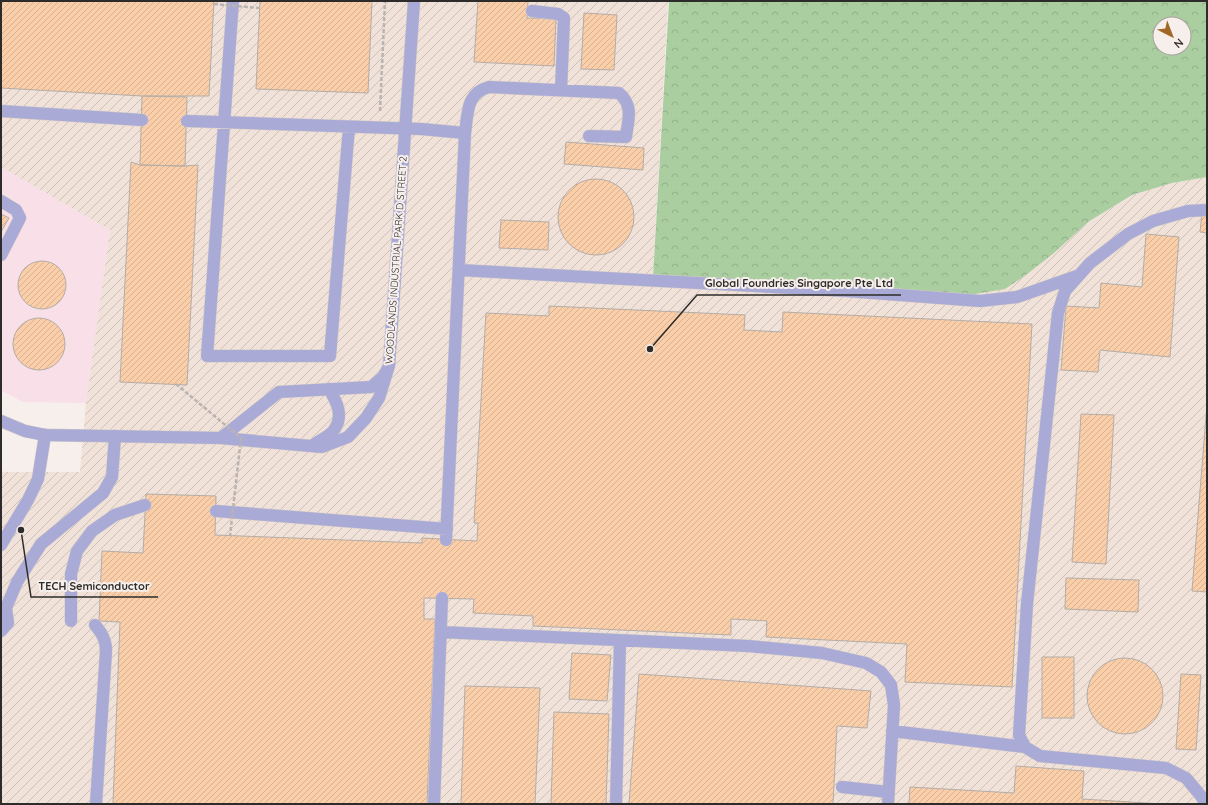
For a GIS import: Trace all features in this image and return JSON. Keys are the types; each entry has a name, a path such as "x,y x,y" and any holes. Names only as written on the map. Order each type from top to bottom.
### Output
{"street":[{"path":"233,1 208,356 330,356 349,127"},
{"name":"WOODLANDS INDUSTRIAL PARK D STREET 2","path":"221,438 279,392 371,387 382,377 389,366 414,1"},
{"path":"532,11 558,14 564,18 561,90"},
{"path":"216,511 447,534 465,133 473,95 481,89 489,87 619,93 625,98 629,106 626,137 589,136"},
{"path":"1,111 142,120"},
{"path":"187,121 422,129 465,133"},
{"path":"1,201 16,210 20,218 1,255"},
{"path":"1025,747 1019,735 1027,604 1058,313 1065,291 1090,263 1128,234 1153,221 1188,211 1207,210"},
{"path":"459,270 838,290 980,301 1017,297 1079,275"},
{"path":"1,421 25,431 45,435 221,438 322,447 348,437 366,418 379,398 389,366"},
{"path":"312,446 334,431 340,417 337,402 329,389"},
{"path":"1,545 28,500 38,479 45,435"},
{"path":"5,627 6,608 17,582 41,544 103,493 112,477 115,436"},
{"path":"72,621 71,574 77,551 92,531 115,515 145,505"},
{"path":"434,804 442,598"},
{"path":"95,625 102,633 106,643 96,804"},
{"path":"441,632 748,646 822,653 866,663 881,672 891,686 894,705 888,804"},
{"path":"616,804 620,641"},
{"path":"892,731 1025,747 1040,756 1166,768 1186,778 1202,796 1206,804"},
{"path":"842,787 888,792"}],"path":[{"path":"379,128 385,1"},
{"path":"214,4 259,8"},
{"path":"176,384 241,438 230,536"}],"shaded area":[{"path":"1,1 668,1 653,277 1054,253 1088,222 1132,195 1172,183 1207,177 1207,804 1,804 1,471 80,472 86,403 110,230 1,167"},
{"path":"1,167 110,230 86,403 23,402 1,390"}],"green space":[{"path":"669,1 1207,1 1207,177 1172,183 1132,195 1088,222 1054,253 1005,289 969,295 653,277"}],"building":[{"path":"1,1 214,1 209,96 142,96 1,88"},
{"path":"260,1 372,1 368,93 256,89"},
{"path":"478,1 528,1 527,18 556,19 554,66 474,62"},
{"path":"584,13 617,15 614,70 581,69"},
{"path":"142,96 187,97 185,166 140,165"},
{"path":"566,142 644,148 643,170 564,164"},
{"path":"131,162 140,165 198,165 187,385 120,382"},
{"path":"596,179 610,182 623,190 631,203 634,217 631,231 623,244 610,252 596,255 582,252 569,244 561,231 558,217 561,203 569,190 582,182"},
{"path":"1202,213 1207,214 1207,233 1200,232"},
{"path":"1,214 9,218 1,232"},
{"path":"501,220 549,222 548,250 499,248"},
{"path":"1146,234 1179,237 1170,357 1100,350 1098,372 1061,370 1066,306 1099,308 1101,283 1142,287"},
{"path":"37,261 47,261 59,268 66,280 66,290 59,302 47,309 37,309 29,305 22,298 18,290 18,280 22,272 29,265"},
{"path":"549,306 745,315 744,330 782,332 783,312 1032,324 1012,687 905,682 907,644 766,637 767,621 731,619 731,635 533,626 533,616 473,613 474,599 424,598 424,619 435,619 427,804 113,804 120,622 99,621 102,551 143,553 146,494 216,496 215,535 422,543 422,538 477,541 478,523 474,523 486,313 549,316"},
{"path":"39,318 53,322 61,330 65,344 61,358 53,366 39,370 25,366 17,358 13,344 17,330 25,322"},
{"path":"1207,404 1207,592 1192,591"},
{"path":"1081,414 1114,415 1106,564 1072,562"},
{"path":"1066,578 1139,580 1138,612 1065,609"},
{"path":"572,653 611,655 607,701 569,699"},
{"path":"1042,657 1074,657 1074,718 1042,718"},
{"path":"1125,658 1139,661 1152,669 1160,682 1163,696 1160,710 1152,723 1139,731 1125,734 1111,731 1098,723 1090,710 1087,696 1090,682 1098,669 1111,661"},
{"path":"639,674 871,691 867,728 837,726 833,804 629,804"},
{"path":"1181,674 1201,675 1196,750 1176,749"},
{"path":"465,686 540,688 535,804 461,804"},
{"path":"554,712 609,714 606,804 551,804"},
{"path":"1016,766 1084,771 1082,799 1162,804 909,804 910,787 1014,793"}],"place":[{"name":"Global Foundries Singapore Pte Ltd","path":"650,349"},
{"name":"TECH Semiconductor","path":"21,530"}]}
